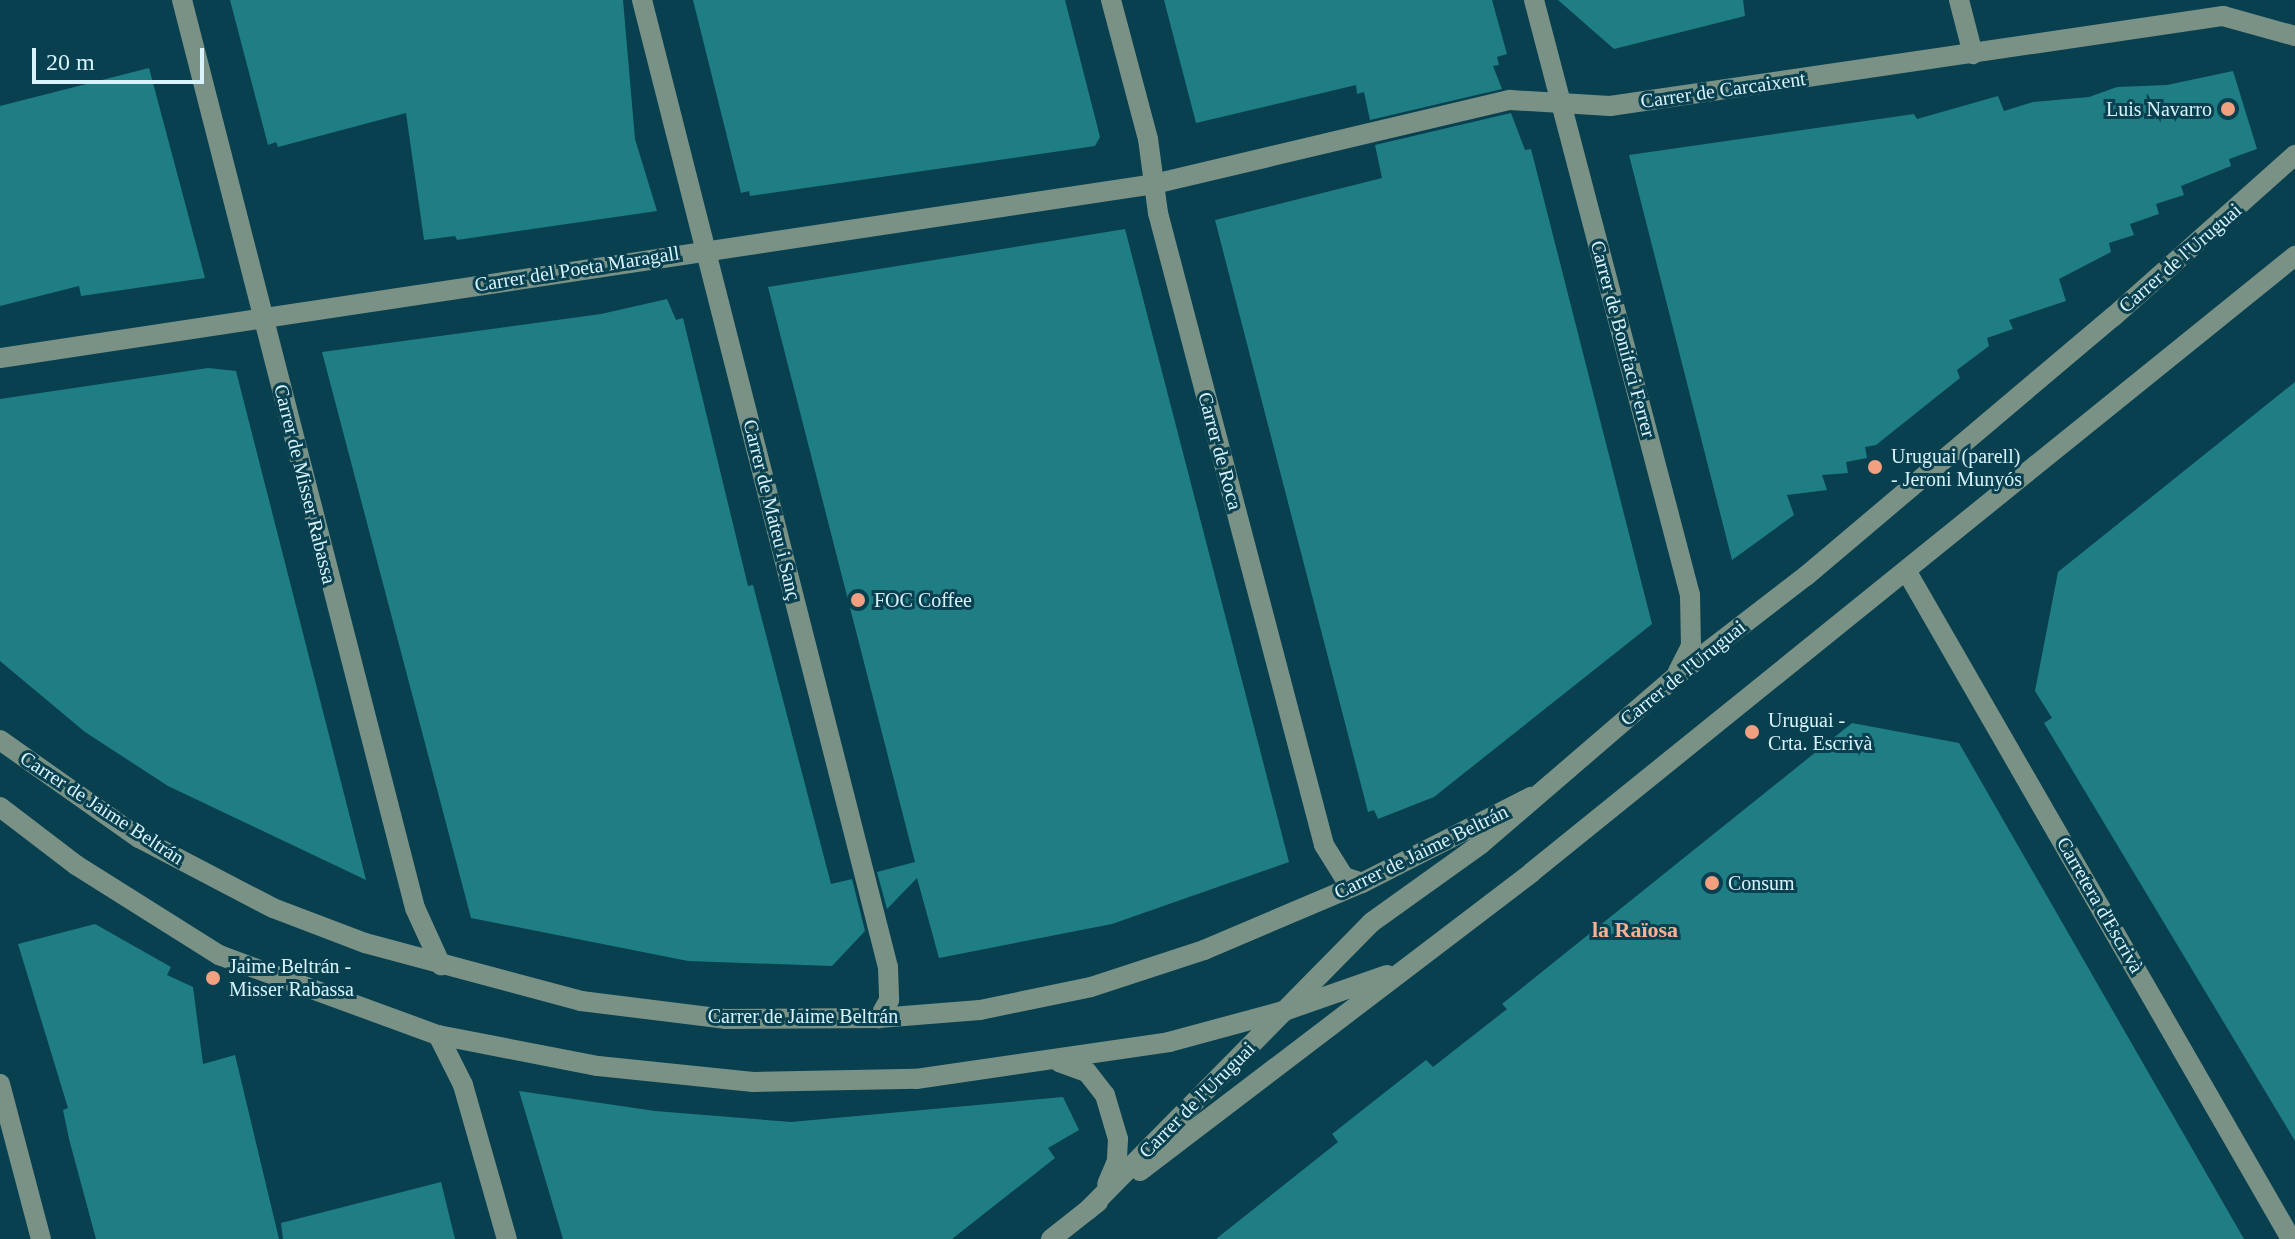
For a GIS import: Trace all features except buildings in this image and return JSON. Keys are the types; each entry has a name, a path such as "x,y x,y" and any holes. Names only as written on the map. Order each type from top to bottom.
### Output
{"street":[{"name":"Carrer de Misser Rabassa","path":"182,0 415,908 441,965"},
{"name":"Carrer de Mateu i Sanç","path":"642,0 888,967 889,1000 879,1018"},
{"name":"Carrer de Roca","path":"1111,0 1162,231 1324,845 1344,877 1362,883"},
{"name":"Carrer de Bonifaci Ferrer","path":"1534,0 1690,595 1691,646 1676,676"},
{"path":"1959,0 1973,54"},
{"name":"Carrer de Carcaixent","path":"1154,184 1510,100 1610,106 2223,16 2295,36"},
{"name":"Carrer de l'Uruguai","path":"1095,1202 1372,922 1481,844 1531,797 1676,676 1806,576 2101,327 2295,155"},
{"name":"Carrer del Poeta Maragall","path":"0,358 262,320 705,248 1154,184"},
{"name":"Carrer de l'Uruguai","path":"1051,1239 1095,1202 1406,968 1907,572 2295,256"},
{"name":"Carretera d'Escrivà","path":"1907,572 2291,1239"},
{"name":"Carrer de Jaime Beltrán","path":"0,740 96,810 205,875 352,938 441,965 581,1001 725,1019 879,1018 980,1010 1091,987 1204,950 1362,883 1531,797"},
{"path":"0,807 76,865 219,955 438,1035 598,1066 753,1082 916,1079 1169,1042 1287,1010 1406,968"},
{"path":"438,1035 463,1085 507,1239"},
{"path":"1055,1061 1087,1072 1105,1095 1118,1139 1117,1161 1095,1202"},
{"path":"0,1084 41,1239"}],"place":[{"name":"Luis Navarro","path":"2228,109"},
{"name":"Uruguai (parell) - Jeroni Munyós","path":"1875,467"},
{"name":"FOC Coffee","path":"858,600"},
{"name":"Uruguai - Crta. Escrivà","path":"1752,732"},
{"name":"Consum","path":"1712,883"},
{"name":"Jaime Beltrán - Misser Rabassa","path":"213,978"}],"district":[{"name":"la Raïosa","path":"1635,930"}]}
